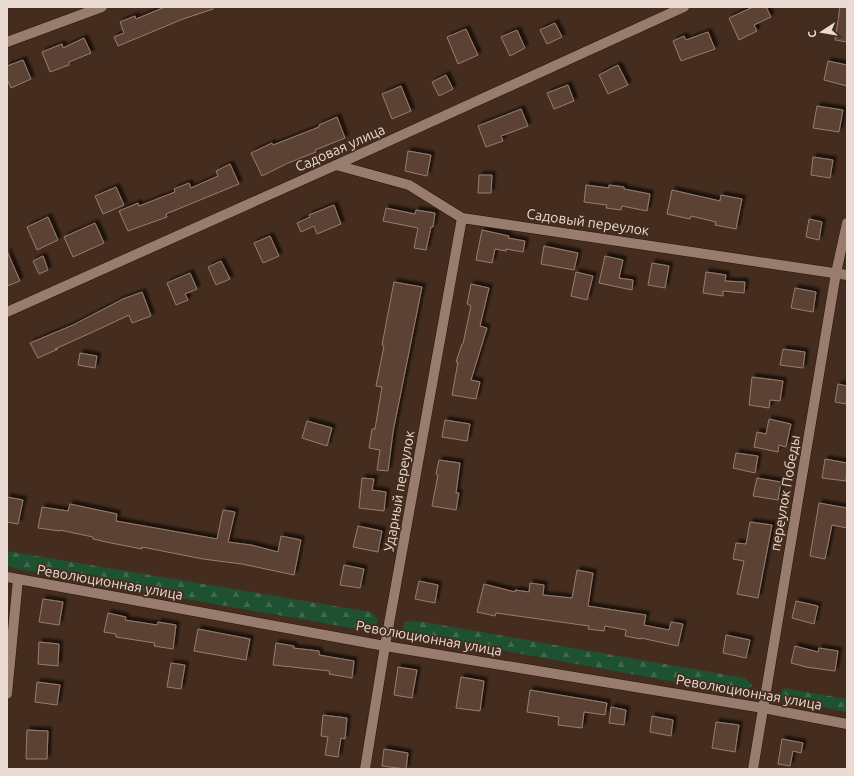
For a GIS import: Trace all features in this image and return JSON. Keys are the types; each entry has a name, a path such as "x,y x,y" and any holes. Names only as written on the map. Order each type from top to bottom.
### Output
{"street":[{"path":"7,42 102,7"},
{"name":"Садовая улица","path":"7,312 684,7"},
{"name":"Садовый переулок","path":"336,165 409,185 462,218 847,275"},
{"name":"Ударный переулок","path":"365,769 385,646 462,218"},
{"name":"переулок Победы","path":"753,769 836,273 847,223"},
{"name":"Революционная улица","path":"7,577 385,646 763,708 847,724"},
{"path":"7,694 18,579"}],"green space":[{"path":"7,551 371,612 378,620 374,632 22,570 7,566"},
{"path":"405,621 424,622 745,678 752,685 746,695 402,632"},
{"path":"783,688 847,699 847,712 779,699"}],"building":[{"path":"165,7 213,7 213,9 183,19 118,46 114,37 124,33 120,22 135,16 136,19"},
{"path":"753,7 766,7 771,17 754,25 757,31 739,40 729,18"},
{"path":"840,7 847,7 847,42 835,40"},
{"path":"555,23 562,37 547,44 540,30"},
{"path":"466,29 478,55 458,64 447,37"},
{"path":"517,30 525,48 510,56 501,37"},
{"path":"708,32 715,49 681,61 673,41 684,36 686,40"},
{"path":"84,38 91,53 69,62 69,65 50,72 42,52 62,44 63,48"},
{"path":"23,60 31,79 11,88 7,79 7,66"},
{"path":"828,61 847,65 847,86 824,80"},
{"path":"618,65 628,85 608,94 599,75"},
{"path":"446,75 453,89 439,96 432,82"},
{"path":"568,85 574,101 554,109 547,93"},
{"path":"401,86 411,111 392,119 382,94"},
{"path":"817,106 843,110 839,132 813,128"},
{"path":"521,109 528,126 501,136 503,141 486,147 478,126"},
{"path":"337,117 345,138 315,150 316,152 288,163 262,176 251,153 272,143 273,145 319,127 319,125"},
{"path":"408,151 431,155 427,176 405,171"},
{"path":"813,157 833,160 830,178 811,175"},
{"path":"230,164 239,184 166,214 167,217 128,231 119,211 138,203 139,206 175,192 174,189 189,183 191,188 218,176 216,171"},
{"path":"479,175 492,175 491,193 478,193"},
{"path":"586,185 609,188 609,185 624,187 624,189 650,194 647,211 622,206 621,210 606,208 607,205 584,202"},
{"path":"116,187 124,205 103,214 95,196"},
{"path":"672,190 720,201 721,195 742,199 736,229 715,225 716,222 691,216 690,219 667,214"},
{"path":"334,205 341,224 317,234 314,226 301,232 297,223 310,217 309,215"},
{"path":"386,208 415,214 416,210 435,213 433,227 431,227 426,250 414,248 418,228 383,221"},
{"path":"48,217 58,240 37,250 27,227"},
{"path":"809,219 822,222 819,240 806,237"},
{"path":"95,223 104,243 73,257 64,237"},
{"path":"482,230 509,236 508,238 525,241 523,252 495,249 492,263 476,260"},
{"path":"270,236 279,256 263,263 254,243"},
{"path":"544,246 578,253 574,270 541,264"},
{"path":"7,251 20,281 7,286"},
{"path":"43,256 48,270 39,274 33,261"},
{"path":"605,256 623,260 619,278 633,280 632,290 599,283"},
{"path":"221,261 230,279 216,285 208,267"},
{"path":"652,263 669,266 665,288 648,285"},
{"path":"576,272 593,276 587,300 571,296"},
{"path":"706,272 726,275 725,281 745,282 744,293 723,291 723,296 703,293"},
{"path":"190,273 197,289 185,294 188,300 176,305 167,283"},
{"path":"394,282 422,287 393,432 388,471 377,470 380,450 369,448 372,429 375,429 382,387 376,386"},
{"path":"471,284 489,288 480,326 487,328 471,380 480,382 476,399 452,395 458,362 456,362 463,344 471,306 467,304"},
{"path":"795,288 816,292 813,312 791,308"},
{"path":"142,292 151,316 132,323 129,315 38,358 30,343 73,325 123,299"},
{"path":"783,349 805,352 803,368 780,365"},
{"path":"80,353 97,356 95,368 78,365"},
{"path":"752,377 783,381 780,401 770,400 769,408 749,405"},
{"path":"838,384 847,386 847,404 835,402"},
{"path":"769,419 791,424 786,447 779,445 778,452 754,447 757,432 766,434"},
{"path":"445,420 470,424 467,441 442,437"},
{"path":"307,421 332,428 327,446 302,438"},
{"path":"736,453 758,456 755,473 733,468"},
{"path":"825,459 847,463 846,481 822,478"},
{"path":"439,460 460,463 456,493 459,493 456,510 432,506 438,475 436,474"},
{"path":"362,478 374,479 372,490 386,492 384,511 359,508"},
{"path":"757,478 781,482 778,500 753,496"},
{"path":"7,497 23,500 18,524 7,522"},
{"path":"819,503 847,508 847,528 832,525 825,559 810,556"},
{"path":"70,504 117,514 116,521 217,539 223,510 235,512 228,542 251,545 278,552 281,536 301,540 294,575 242,564 203,559 142,547 142,549 93,539 93,537 60,530 38,528 42,507 68,511"},
{"path":"750,522 772,525 758,598 737,594 744,561 733,559 736,543 746,544"},
{"path":"358,526 382,531 378,552 353,547"},
{"path":"344,565 364,569 360,588 340,585"},
{"path":"577,570 593,573 588,606 646,615 644,625 669,630 671,622 683,624 678,646 625,636 626,630 605,626 604,631 588,629 589,626 496,613 495,616 477,612 484,584 515,592 515,590 529,592 530,583 544,585 543,595 572,598"},
{"path":"419,581 438,585 435,603 415,599"},
{"path":"43,599 63,602 59,625 39,622"},
{"path":"796,601 818,606 814,624 792,618"},
{"path":"108,613 126,617 125,620 157,625 158,622 176,625 173,649 154,646 155,643 116,637 116,634 104,632"},
{"path":"198,629 250,639 246,660 194,651"},
{"path":"726,635 750,640 746,658 723,653"},
{"path":"39,642 59,644 58,666 38,664"},
{"path":"276,643 294,646 293,648 319,651 319,655 354,661 352,678 329,674 330,671 273,665"},
{"path":"795,646 818,652 819,648 838,651 835,671 806,667 791,663"},
{"path":"171,663 185,665 181,689 167,687"},
{"path":"398,667 417,670 412,698 394,695"},
{"path":"461,677 484,681 480,711 456,708"},
{"path":"37,682 60,685 57,705 35,702"},
{"path":"530,690 607,703 605,715 584,712 582,728 558,725 559,717 527,712"},
{"path":"611,707 626,710 624,725 609,723"},
{"path":"323,715 347,718 345,739 341,738 338,757 325,755 328,737 321,736"},
{"path":"652,716 673,720 671,736 650,732"},
{"path":"716,722 739,725 735,752 712,748"},
{"path":"27,730 48,731 47,759 26,759"},
{"path":"782,739 803,743 801,753 793,751 790,766 778,764"},
{"path":"384,749 408,753 406,769 382,766"}]}
